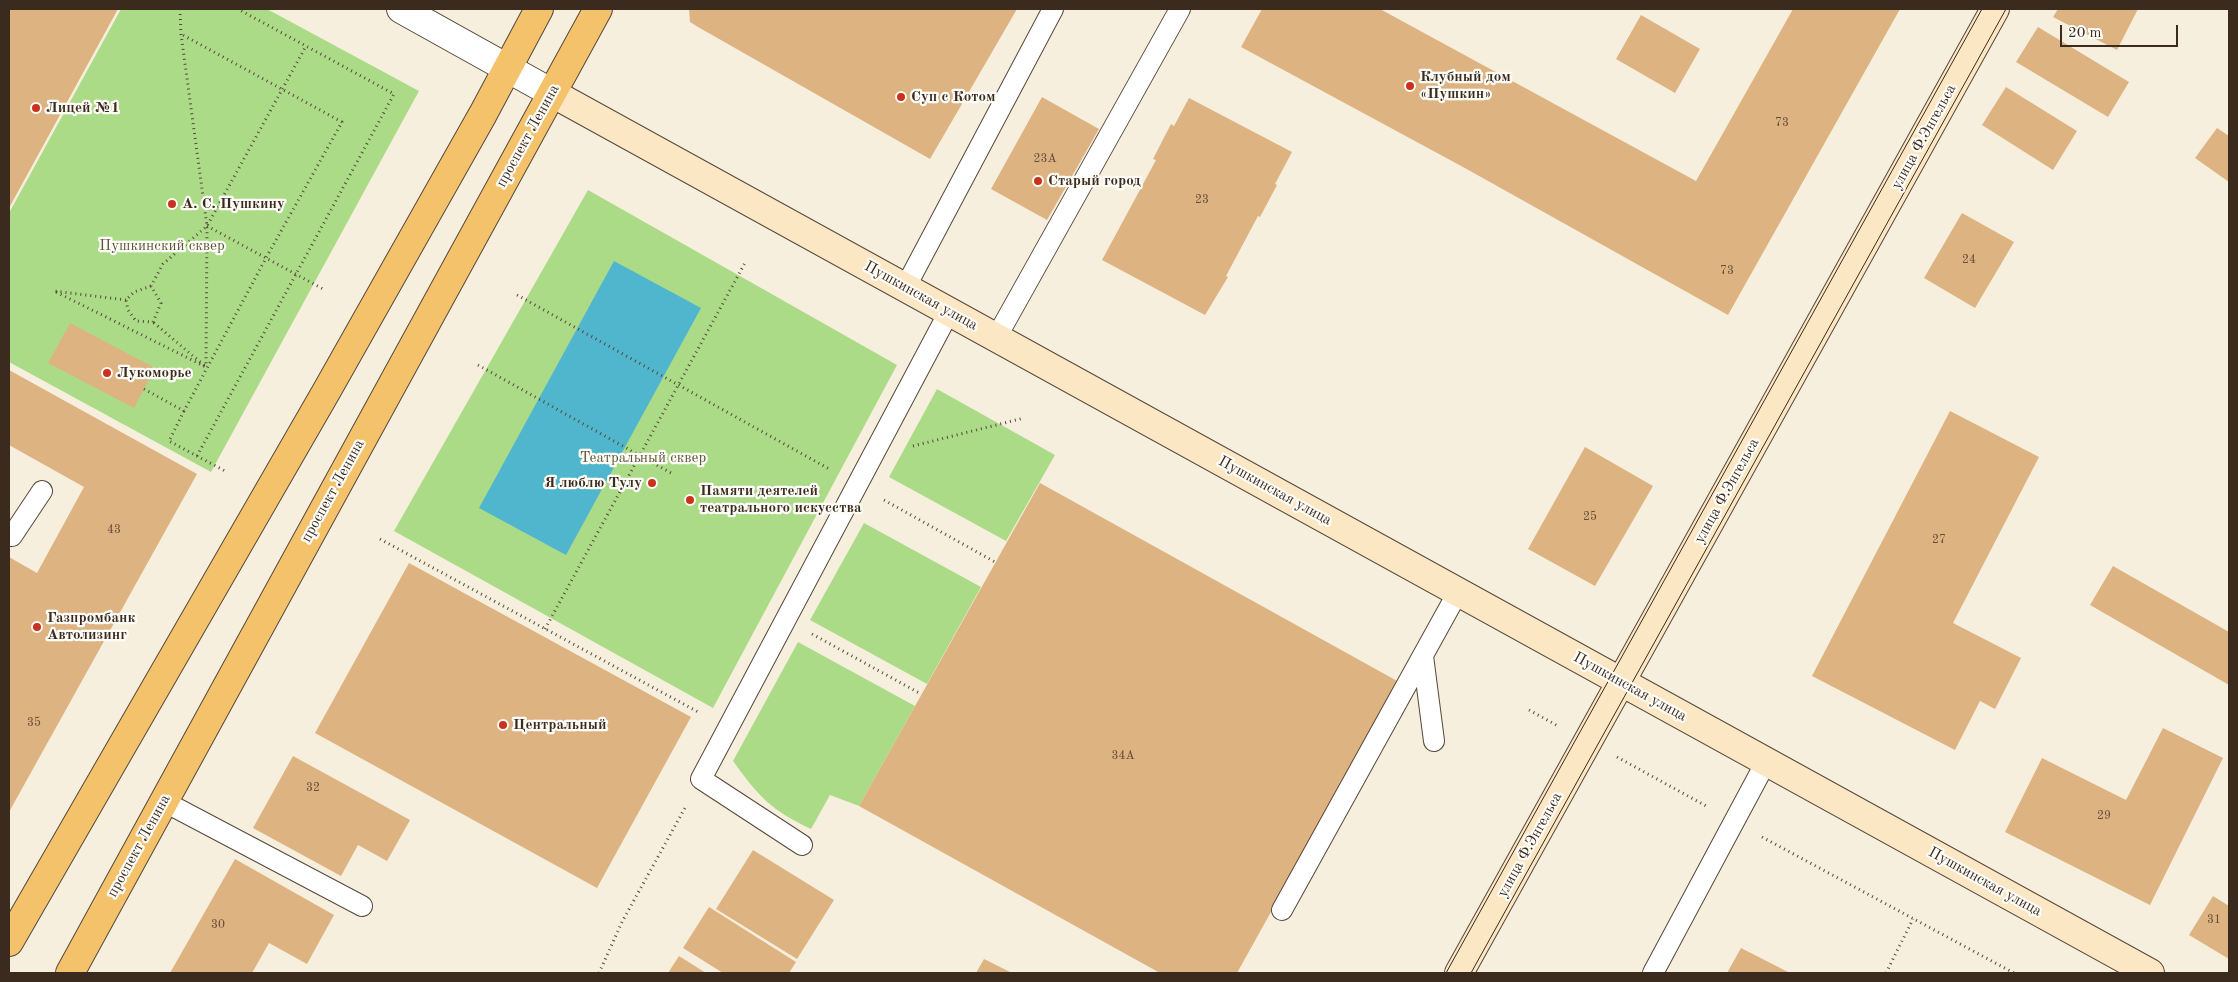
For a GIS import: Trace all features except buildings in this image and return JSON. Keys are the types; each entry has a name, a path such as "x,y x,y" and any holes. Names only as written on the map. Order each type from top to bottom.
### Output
{"main road":[{"path":"9,942 322,400 508,69 539,9"},
{"name":"проспект Ленина","path":"70,973 512,162 598,9"}],"street":[{"name":"Пушкинская улица","path":"401,9 2150,973"},
{"name":"улица Ф.Энгельса","path":"1459,973 1995,9"}],"lane":[{"path":"905,288 1053,9"},
{"path":"996,338 1180,9"},
{"path":"802,845 701,779 949,312"},
{"path":"9,536 12,536 42,491"},
{"path":"1282,910 1458,592"},
{"path":"1423,656 1434,741"},
{"path":"1653,973 1766,762"},
{"path":"164,801 362,906"}],"path":[{"path":"180,9 181,34 207,226 206,368"},
{"path":"197,456 394,94 238,9"},
{"path":"181,34 342,122 266,258 168,441 225,470"},
{"path":"126,300 134,292 151,286 164,264 207,226 306,46"},
{"path":"207,226 324,290"},
{"path":"545,629 746,261"},
{"path":"151,286 161,303 153,322"},
{"path":"126,300 54,291 206,368"},
{"path":"517,295 995,562"},
{"path":"126,300 128,310 136,321 153,322 206,368"},
{"path":"478,365 671,473"},
{"path":"144,389 184,411"},
{"path":"872,456 1024,418"},
{"path":"380,539 695,711"},
{"path":"786,619 922,694"},
{"path":"1529,710 2014,973"},
{"path":"599,973 622,922 701,779"},
{"path":"1886,973 1913,919"}],"green space":[{"name":"Пушкинский сквер","path":"121,9 267,9 419,91 211,472 9,362 9,213"},
{"name":"Театральный сквер","path":"588,190 897,365 713,708 394,531"},
{"path":"937,389 1055,455 1006,541 889,477"},
{"path":"864,523 981,587 927,684 810,620"},
{"path":"798,642 915,706 859,806 830,795 811,829 776,809 759,793 733,761"}],"water":[{"path":"614,261 701,308 566,555 479,508"}],"tram line":[{"path":"1446,973 1982,9"},
{"path":"1471,973 2006,9"}],"place":[{"name":"Клубный дом «Пушкин»","path":"1410,86"},
{"name":"Суп с Котом","path":"901,97"},
{"name":"Лицей №1","path":"36,108"},
{"name":"Старый город","path":"1038,181"},
{"name":"А. С. Пушкину","path":"172,204"},
{"name":"Лукоморье","path":"107,373"},
{"name":"Я люблю Тулу","path":"652,483"},
{"name":"Памяти деятелей театрального искусства","path":"690,500"},
{"name":"Газпромбанк Автолизинг","path":"37,627"},
{"name":"Центральный","path":"503,725"}]}
